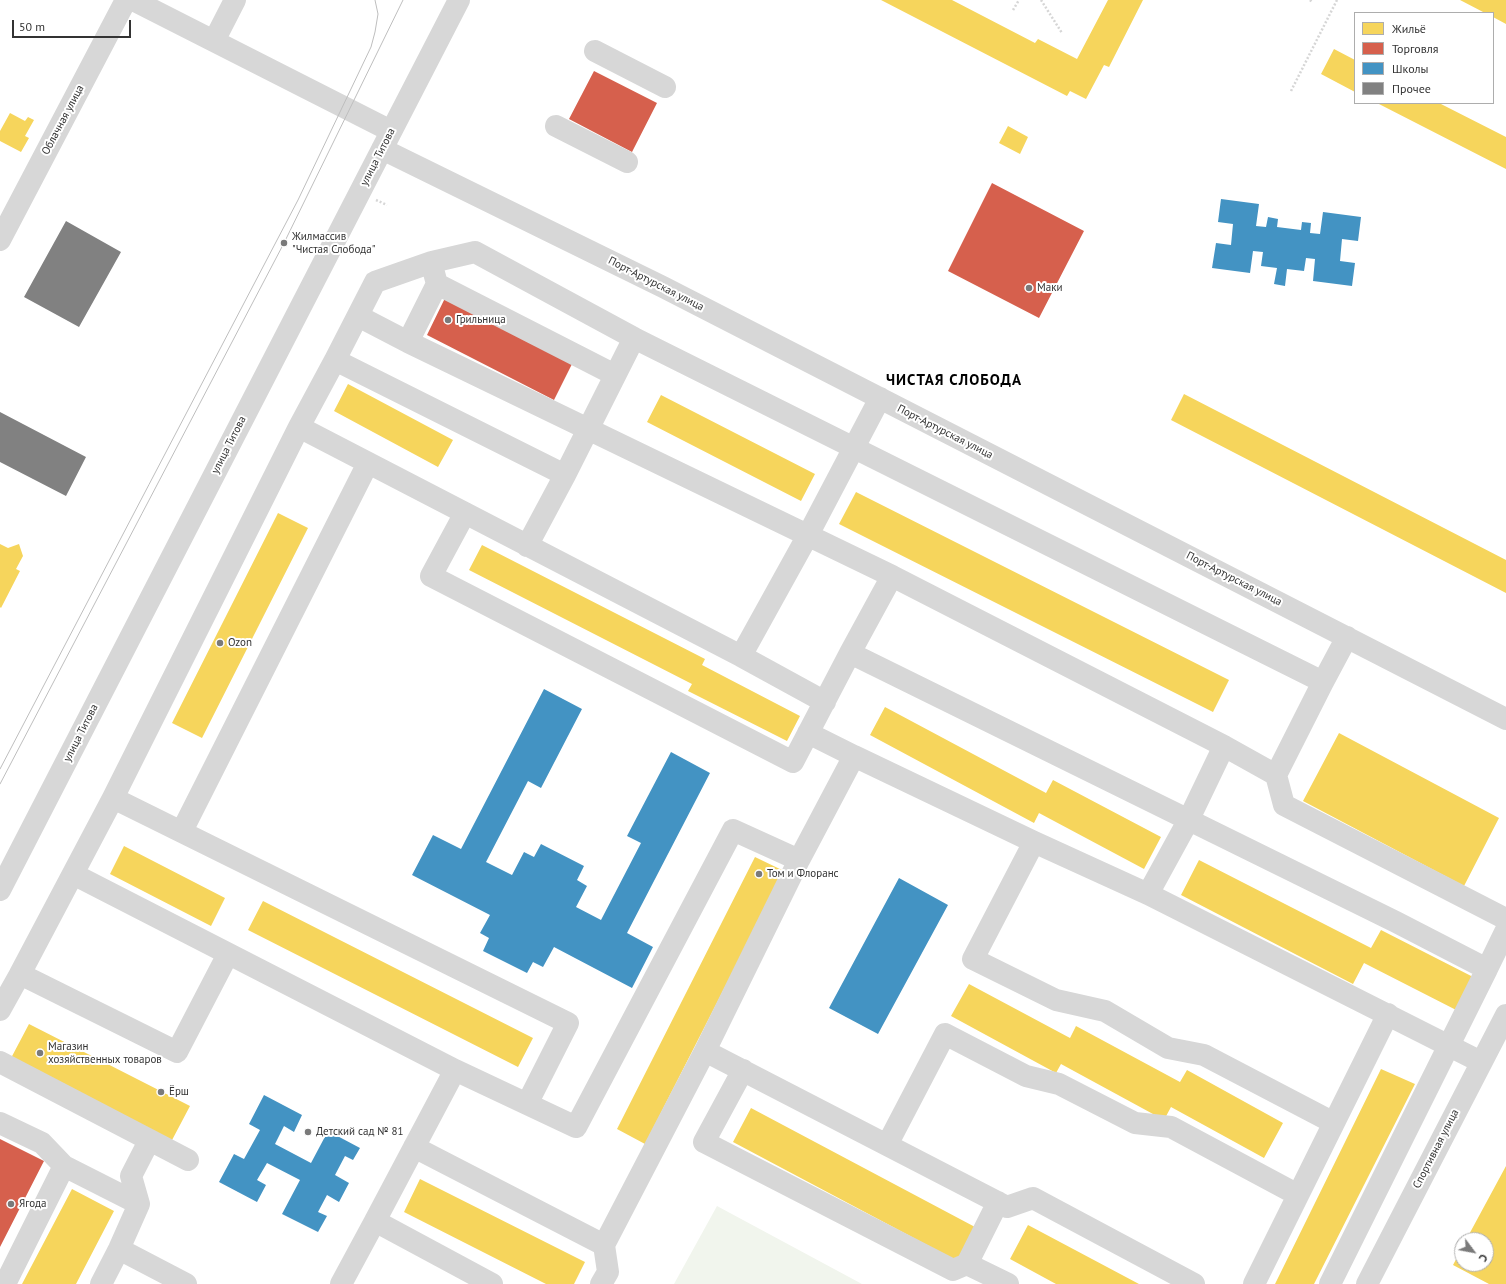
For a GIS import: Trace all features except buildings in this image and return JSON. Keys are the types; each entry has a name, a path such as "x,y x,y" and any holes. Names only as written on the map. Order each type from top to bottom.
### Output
{"street":[{"name":"Облачная улица","path":"0,240 126,0"},
{"name":"Порт-Артурская улица","path":"133,0 214,41 386,140 650,280 1506,719"},
{"path":"214,41 235,0"},
{"name":"улица Титова","path":"0,890 459,0"},
{"path":"595,51 666,87"},
{"path":"556,126 627,162"},
{"path":"0,1010 113,798 299,427 375,282 432,262 475,252 634,338 1324,682"},
{"path":"408,342 437,284 432,262"},
{"path":"437,284 615,375"},
{"path":"358,316 408,342 589,428 892,576 1224,746 1276,775"},
{"path":"527,546 565,475 634,338"},
{"path":"335,360 565,475"},
{"path":"741,656 808,535 880,398"},
{"path":"299,427 741,656 825,702"},
{"path":"182,831 368,463"},
{"path":"465,513 431,576 793,762 892,576"},
{"path":"1347,637 1276,775 1284,805 1506,919"},
{"path":"850,653 1188,821 1396,922 1487,969"},
{"path":"808,733 1034,842 1148,894 1482,1062"},
{"path":"1148,894 1188,821 1224,746"},
{"path":"601,1284 608,1272 604,1245 705,1051 799,860 854,756"},
{"path":"113,798 568,1023 527,1104"},
{"path":"73,874 455,1070 576,1127 733,830 799,860"},
{"path":"1034,842 973,958 1056,1000 1105,1011 1168,1048 1204,1055 1334,1123"},
{"path":"1330,1284 1506,930"},
{"path":"20,974 177,1052 228,954"},
{"path":"1254,1284 1388,1014"},
{"name":"Спортивная улица","path":"1367,1284 1506,1015"},
{"path":"887,1145 945,1034 1026,1076 1059,1084 1135,1123 1171,1127 1298,1195"},
{"path":"705,1051 1007,1207 1033,1198 1194,1284"},
{"path":"0,1062 188,1160"},
{"path":"341,1284 455,1070"},
{"path":"743,1070 704,1142 953,1270 967,1264 998,1202"},
{"path":"0,1123 42,1143 64,1166 139,1204"},
{"path":"101,1284 119,1249 139,1204 131,1176 149,1140"},
{"path":"414,1147 604,1245"},
{"path":"6,1284 64,1166"},
{"path":"374,1221 492,1284"},
{"path":"119,1249 186,1284"},
{"path":"967,1264 1008,1284"}],"path":[{"path":"1014,10 1019,0"},
{"path":"1041,0 1062,33"},
{"path":"1291,91 1337,0"},
{"path":"375,199 387,205"}],"shaded area":[{"path":"717,1206 862,1284 674,1284"}],"tram line":[{"path":"0,769 298,200 371,47 378,14 375,0"},
{"path":"0,784 284,243 403,0"}],"place":[{"name":"Жилмассив \"Чистая Слобода\"","path":"284,243"},
{"name":"Маки","path":"1029,288"},
{"name":"Грильница","path":"448,320"},
{"name":"Ozon","path":"220,643"},
{"name":"Том и Флоранс","path":"759,874"},
{"name":"Магазин хозяйственных товаров","path":"40,1053"},
{"name":"Ёрш","path":"161,1092"},
{"name":"Детский сад № 81","path":"308,1132"},
{"name":"Ягода","path":"11,1204"}],"district":[{"name":"ЧИСТАЯ СЛОБОДА","path":"954,381"}]}
